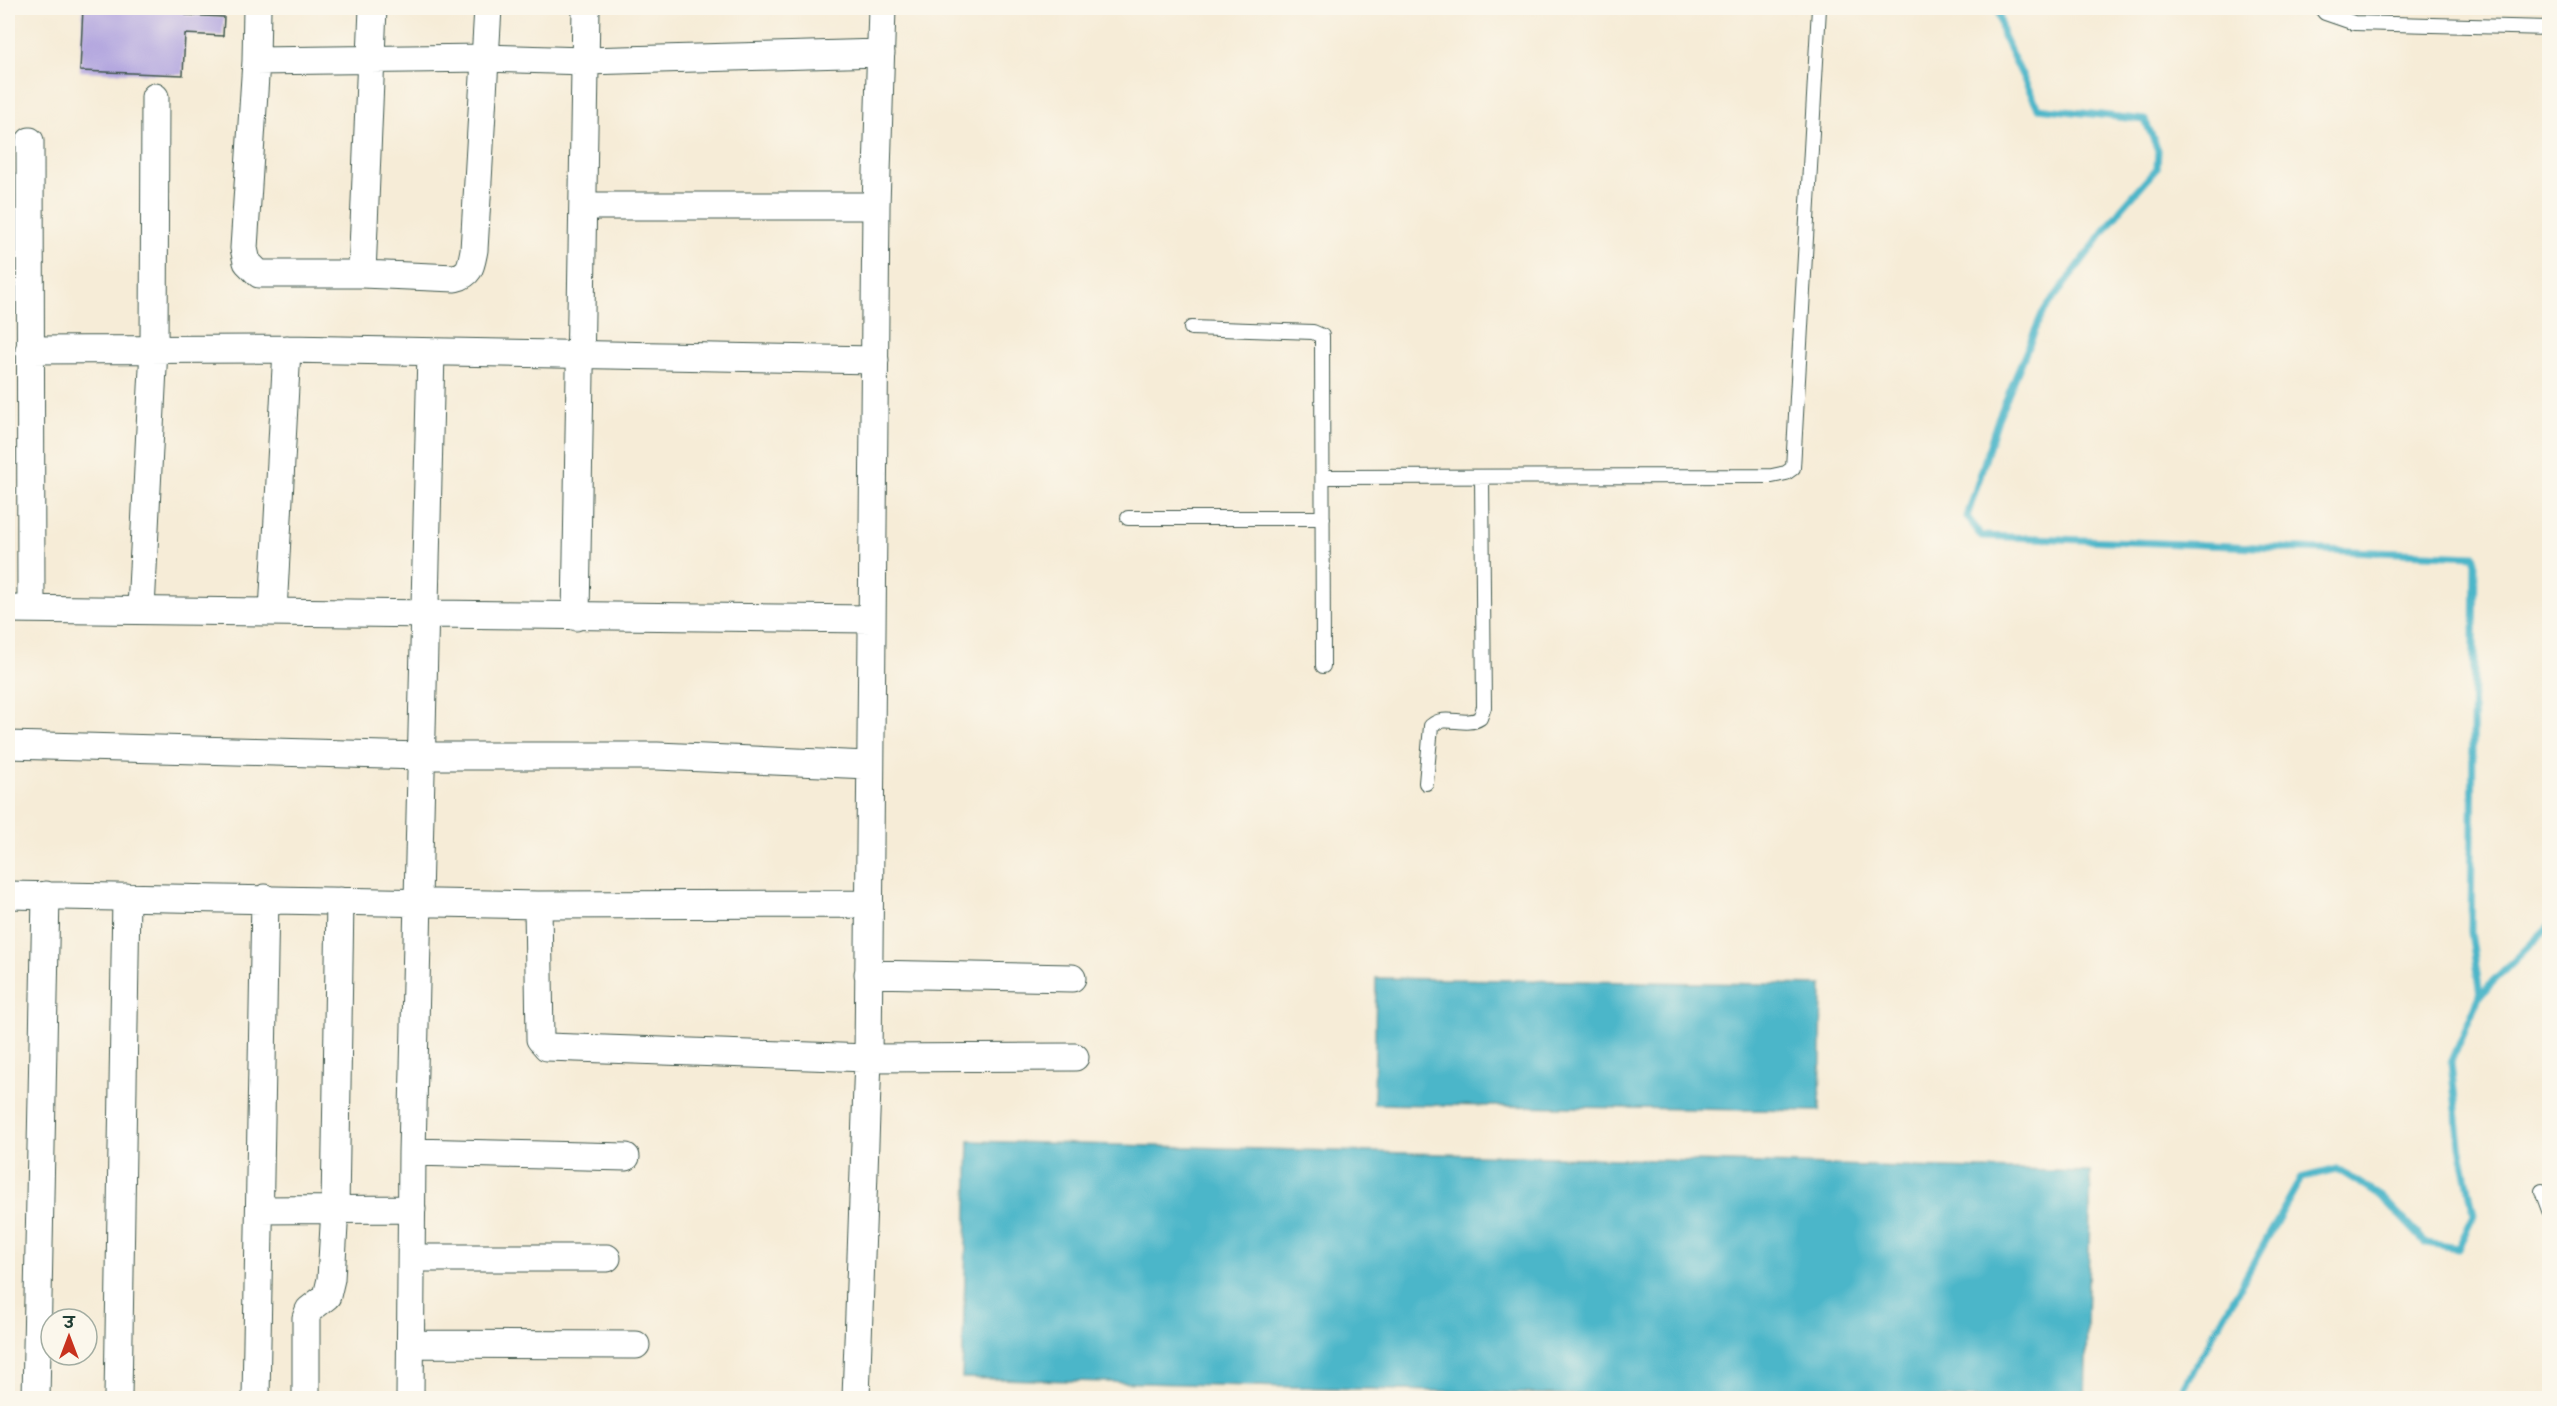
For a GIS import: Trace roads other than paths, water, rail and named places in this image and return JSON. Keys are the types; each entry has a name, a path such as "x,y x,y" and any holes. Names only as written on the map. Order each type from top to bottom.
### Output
{"street":[{"path":"257,8 245,257 259,274 362,274 455,278 469,272 474,250 488,8"},
{"path":"362,274 372,8"},
{"path":"576,617 586,8"},
{"path":"856,1398 868,1058 876,206 882,8"},
{"path":"256,61 485,58 585,61 881,53"},
{"path":"141,609 154,348 155,97"},
{"path":"30,141 19,269 29,350 19,609 871,619"},
{"path":"584,206 876,206"},
{"path":"29,350 287,349 875,360"},
{"path":"273,612 287,349"},
{"path":"410,1398 417,902 431,352"},
{"path":"8,745 421,756 657,756 869,765"},
{"path":"8,894 537,905 869,904"},
{"path":"36,1398 46,894"},
{"path":"118,1398 126,897"},
{"path":"256,1398 265,898"},
{"path":"306,1398 306,1318 309,1310 322,1301 330,1290 335,1208 340,900"},
{"path":"537,905 540,1039 547,1047 868,1058 1075,1058"},
{"path":"868,975 1072,978"},
{"path":"412,1152 626,1157"},
{"path":"260,1210 412,1209"},
{"path":"412,1258 607,1258"},
{"path":"411,1344 636,1345"}],"lane":[{"path":"1323,477 1772,476 1793,468 1819,8"},
{"path":"2321,8 2325,13 2354,23 2550,28"},
{"path":"1191,328 1313,332 1322,336 1323,666"},
{"path":"1426,783 1431,726 1441,720 1473,722 1480,718 1484,707 1482,477"},
{"path":"1128,518 1323,518"},
{"path":"2542,1191 2550,1214"}],"water":[{"path":"1376,978 1822,985 1820,1111 1374,1104"},
{"path":"969,1141 2091,1172 2085,1398 1685,1398 962,1378"}],"waterway":[{"path":"1998,8 2003,36 2038,108 2145,120 2158,150 2157,168 2121,209 2042,314 1998,419 1967,517 1982,536 2475,556 2471,932 2480,995"},
{"path":"2178,1398 2301,1178 2337,1169 2382,1197 2426,1243 2458,1248 2474,1215 2460,1146 2451,1063 2480,995 2550,925"}]}
